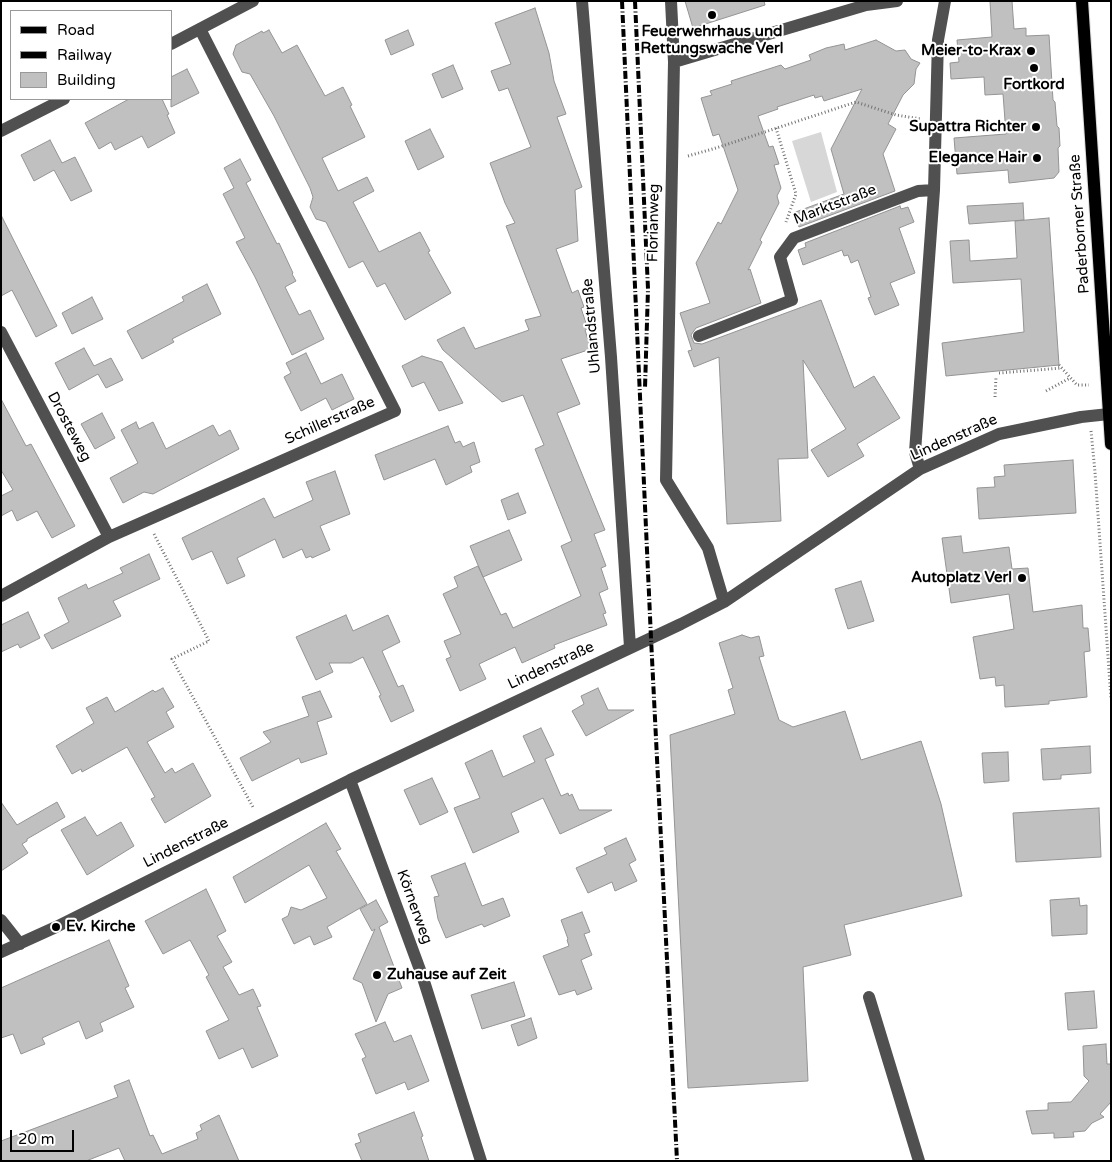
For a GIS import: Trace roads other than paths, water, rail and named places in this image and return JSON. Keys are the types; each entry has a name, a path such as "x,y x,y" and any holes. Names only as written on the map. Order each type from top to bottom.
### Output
{"main road":[{"name":"Paderborner Straße","path":"1082,1 1111,444"}],"street":[{"path":"172,43 253,1"},
{"name":"Uhlandstraße","path":"582,1 611,357 630,647"},
{"name":"Florianweg","path":"671,1 674,62 666,480 708,548 724,602"},
{"path":"674,62 866,5 896,1"},
{"path":"920,469 916,452 934,190 938,40 945,1"},
{"name":"Schillerstraße","path":"1,596 109,537 395,411 200,29"},
{"path":"1,130 62,100"},
{"name":"Marktstraße","path":"699,336 792,300 780,257 794,238 918,191 934,190"},
{"name":"Drosteweg","path":"1,332 109,537"},
{"name":"Lindenstraße","path":"1,952 350,780 724,602 920,469 999,434 1081,417 1109,414"},
{"name":"Körnerweg","path":"350,780 423,978 481,1161"},
{"path":"1,920 20,944"},
{"path":"869,997 919,1161"}],"railway":[{"path":"622,1 677,1161"},
{"path":"635,1 648,289 645,388"}],"place":[{"name":"Feuerwehrhaus und Rettungswache Verl","path":"712,15"},
{"name":"Meier-to-Krax","path":"1031,51"},
{"name":"Fortkord","path":"1034,68"},
{"name":"Supattra Richter","path":"1036,127"},
{"name":"Elegance Hair","path":"1037,158"},
{"name":"Autoplatz Verl","path":"1022,578"},
{"name":"Ev. Kirche","path":"56,927"},
{"name":"Zuhause auf Zeit","path":"377,975"}]}
